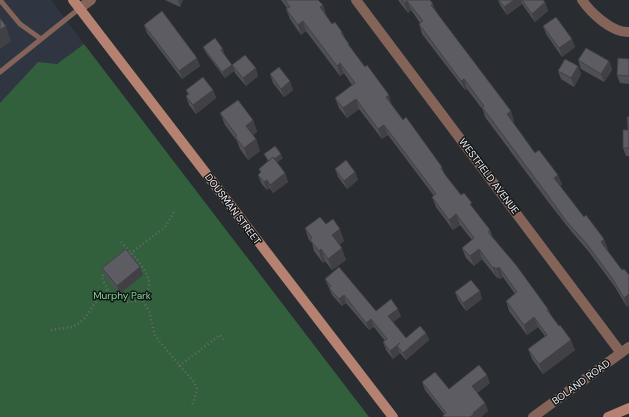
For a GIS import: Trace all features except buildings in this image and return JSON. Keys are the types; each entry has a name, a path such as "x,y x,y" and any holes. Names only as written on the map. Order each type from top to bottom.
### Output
{"street":[{"name":"DOUSMAN STREET","path":"73,0 393,417"},
{"path":"80,8 91,0"},
{"name":"WESTFIELD AVENUE","path":"356,0 625,350"},
{"path":"582,0 600,21 624,32 629,32"},
{"name":"BOLAND ROAD","path":"533,417 625,350"},
{"path":"608,417 629,408"},
{"path":"626,417 629,414"}],"lane":[{"path":"0,0 20,24 41,39"},
{"path":"0,72 80,8"}],"path":[{"path":"126,257 165,227 174,212"},
{"path":"121,242 147,274 149,286 143,301"},
{"path":"109,269 102,276 103,281 112,295 121,301 143,301"},
{"path":"51,330 72,327 78,324 85,318 101,294 108,289"},
{"path":"143,301 149,311 155,336 193,381 197,388 194,401 191,406"},
{"path":"179,366 220,335 224,341"}],"shaded area":[{"path":"0,0 51,0 84,44 0,106"}],"green space":[{"name":"Murphy Park","path":"84,44 369,417 0,417 0,103 38,62 57,64"}]}
